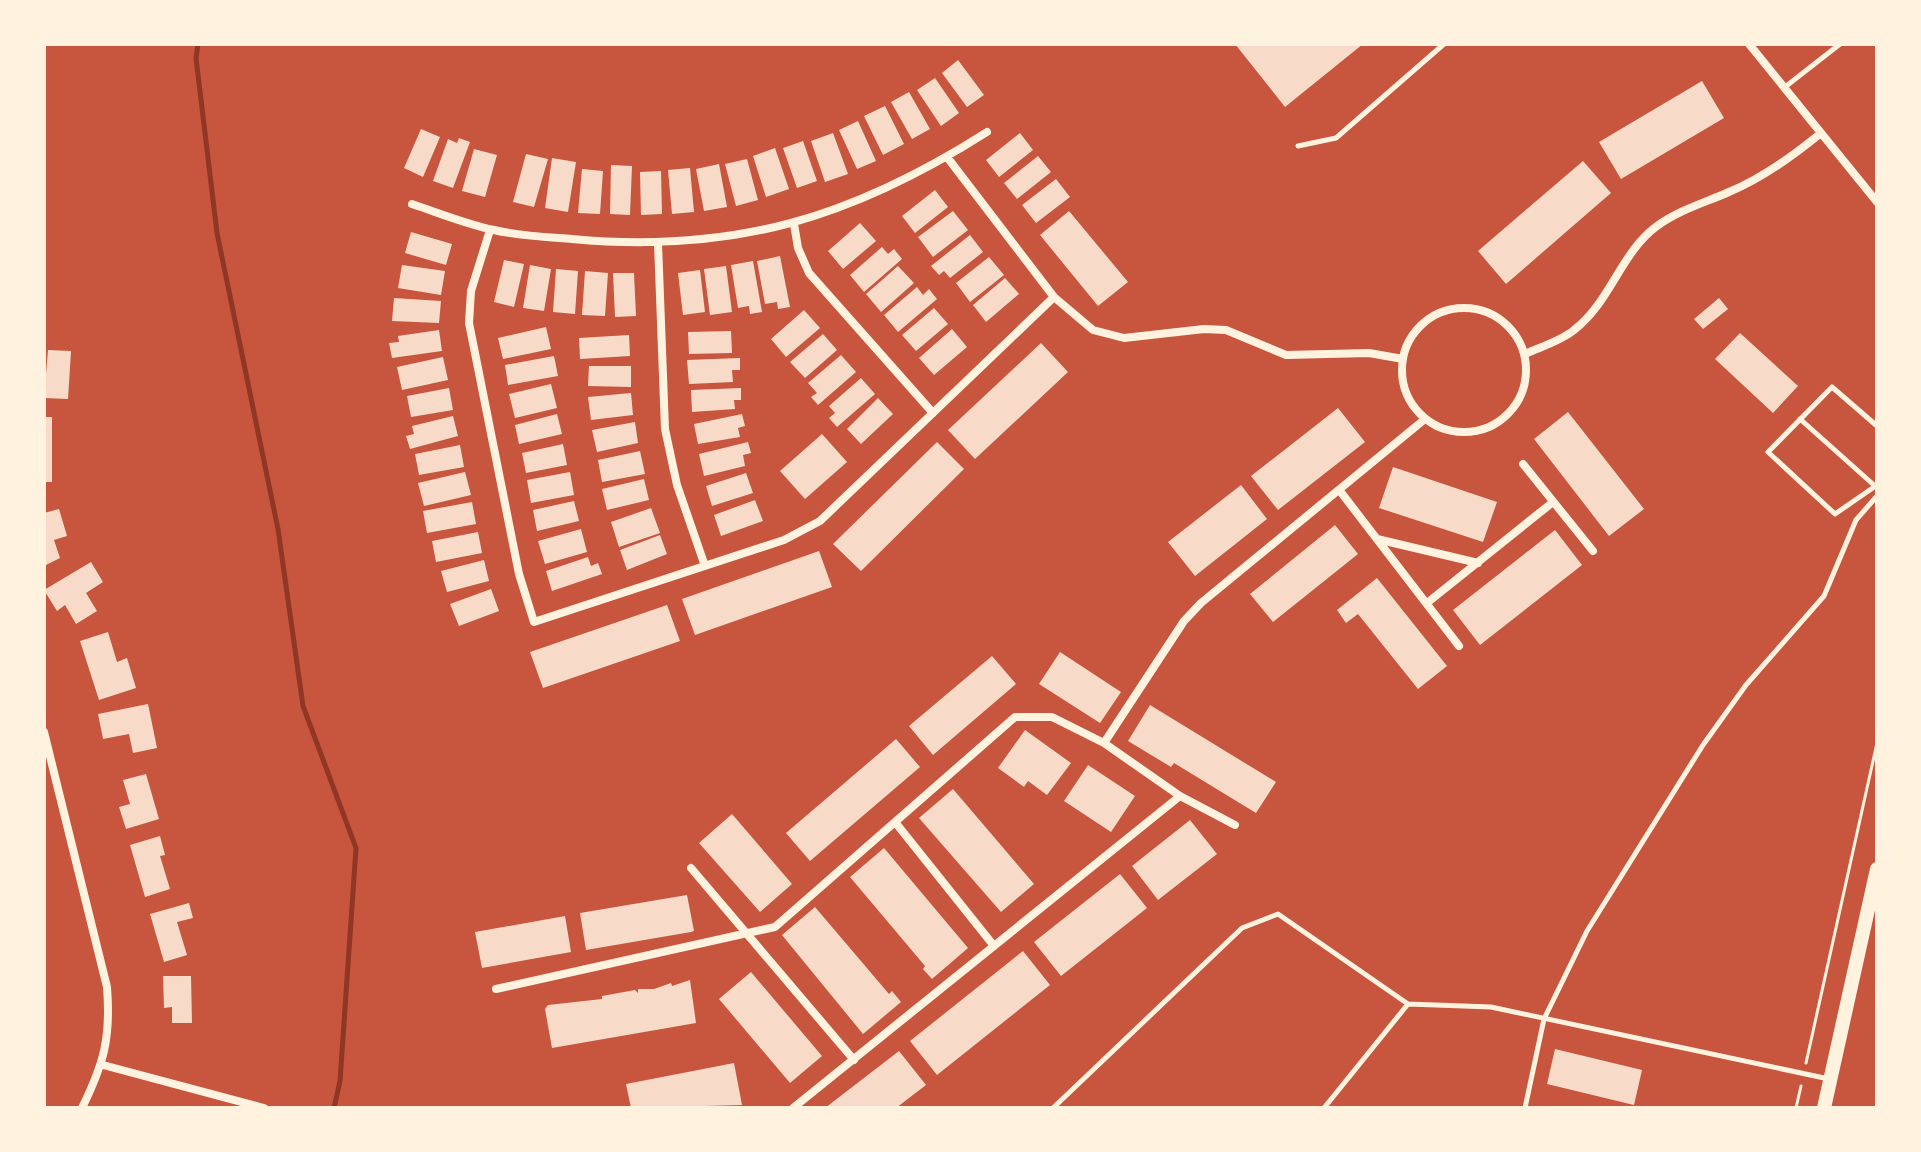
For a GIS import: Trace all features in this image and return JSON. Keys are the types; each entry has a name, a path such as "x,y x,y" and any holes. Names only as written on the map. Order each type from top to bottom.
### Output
{"main road":[{"path":"1824,1108 1877,869"}],"street":[{"path":"1749,44 1877,202"},
{"path":"412,204 490,230 621,244 711,239 794,224 876,194 987,132"},
{"path":"1525,354 1573,331 1602,301 1627,259 1655,227 1689,206 1731,192 1786,161 1821,133"},
{"path":"947,157 1054,297 1093,330 1124,338 1204,329 1226,330 1286,355 1369,353 1403,359"},
{"path":"794,224 798,248 809,273 933,413"},
{"path":"490,230 471,291 469,323 519,574 534,622 784,540 820,521 1054,297"},
{"path":"658,243 665,429 677,485 705,566"},
{"path":"1462,308 1482,311 1501,320 1516,335 1525,354 1526,373 1522,392 1513,409 1498,422 1480,430 1461,433 1442,429 1425,419 1406,392 1403,359 1410,340 1423,323 1441,312 1462,308"},
{"path":"1104,743 1184,621 1201,603 1425,419"},
{"path":"1523,464 1593,551"},
{"path":"1340,491 1459,646"},
{"path":"1427,603 1553,502"},
{"path":"1376,539 1478,563"},
{"path":"496,989 775,927 1015,717 1052,717 1104,743 1180,796 1235,825"},
{"path":"44,732 107,987 110,1025 103,1065 82,1108"},
{"path":"793,1108 1180,796"},
{"path":"895,822 994,946"},
{"path":"691,868 854,1060"},
{"path":"103,1065 264,1108"}],"lane":[{"path":"1298,146 1336,138 1444,44"},
{"path":"1784,88 1840,44"},
{"path":"1800,419 1876,486 1835,514 1768,452 1800,419 1832,387 1877,426"},
{"path":"1525,1108 1544,1019 1587,931 1703,745 1746,685 1824,596 1856,520 1877,496"},
{"path":"1053,1108 1242,928 1278,914 1408,1004 1491,1007 1830,1079"},
{"path":"1324,1108 1408,1004"}],"path":[{"path":"1806,1063 1877,743"},
{"path":"1796,1108 1801,1086"}],"building":[{"path":"1235,44 1363,44 1285,107"},
{"path":"958,60 984,95 967,107 942,73"},
{"path":"935,78 959,113 941,126 917,90"},
{"path":"1702,81 1724,118 1621,179 1599,142"},
{"path":"909,92 930,129 912,139 891,102"},
{"path":"885,106 904,144 883,155 864,116"},
{"path":"858,121 876,161 857,169 839,130"},
{"path":"421,129 440,137 423,177 404,168"},
{"path":"833,133 848,174 825,182 811,141"},
{"path":"1020,133 1033,150 999,177 986,160"},
{"path":"459,138 470,142 453,188 433,181 448,139 457,143"},
{"path":"803,141 817,181 797,188 783,148"},
{"path":"775,148 789,189 766,197 753,156"},
{"path":"474,149 497,155 485,197 462,191"},
{"path":"526,154 548,159 534,207 513,202"},
{"path":"1038,156 1051,172 1017,199 1004,183"},
{"path":"552,158 576,162 568,212 545,208"},
{"path":"747,159 758,200 736,206 725,164"},
{"path":"1583,161 1611,193 1506,284 1478,251"},
{"path":"719,164 727,207 704,211 696,169"},
{"path":"611,165 632,166 630,215 610,214"},
{"path":"690,168 694,212 672,214 668,170"},
{"path":"582,169 603,171 600,214 578,213"},
{"path":"661,171 662,214 641,215 640,172"},
{"path":"1056,179 1070,197 1036,223 1022,205"},
{"path":"935,190 948,207 915,233 902,216"},
{"path":"953,211 968,230 933,257 918,237"},
{"path":"1069,211 1128,282 1098,306 1040,235"},
{"path":"860,223 876,241 843,269 828,251"},
{"path":"411,232 452,244 446,265 405,253"},
{"path":"970,235 983,252 950,278 944,271 939,275 931,266"},
{"path":"882,247 888,254 894,249 902,259 864,292 850,275"},
{"path":"780,256 790,307 778,309 777,302 765,304 757,261"},
{"path":"989,257 1004,275 970,302 956,283"},
{"path":"504,260 524,264 514,307 494,302"},
{"path":"753,261 762,312 750,314 749,306 738,308 731,265"},
{"path":"402,265 445,271 441,295 398,288"},
{"path":"530,265 551,269 544,311 523,308"},
{"path":"726,266 732,312 710,315 704,269"},
{"path":"898,266 914,283 881,312 866,294"},
{"path":"556,269 578,271 575,314 553,312"},
{"path":"700,270 705,312 683,315 678,273"},
{"path":"585,271 608,273 605,316 582,315"},
{"path":"613,273 634,273 636,316 615,317"},
{"path":"1005,278 1019,294 986,322 973,305"},
{"path":"917,287 923,295 929,289 937,299 898,332 884,315"},
{"path":"394,298 441,301 439,323 392,321"},
{"path":"1719,298 1728,309 1703,329 1694,319"},
{"path":"934,308 948,324 916,351 902,335"},
{"path":"804,310 820,328 786,357 771,339"},
{"path":"546,327 551,349 503,359 498,338"},
{"path":"952,329 967,347 934,375 919,358"},
{"path":"439,330 442,351 392,358 389,343 399,342 398,336"},
{"path":"731,331 732,353 689,354 688,332"},
{"path":"1740,333 1798,386 1773,413 1715,359"},
{"path":"823,334 837,350 805,378 790,362"},
{"path":"629,335 630,356 580,359 579,338"},
{"path":"1041,343 1068,372 975,459 948,430"},
{"path":"48,350 71,351 68,399 44,398"},
{"path":"841,355 856,372 818,405 811,397 817,393 808,383"},
{"path":"554,356 558,376 508,385 505,365"},
{"path":"443,357 448,380 402,390 397,367"},
{"path":"740,358 740,370 732,370 733,382 689,384 687,360"},
{"path":"589,366 631,366 631,387 588,386"},
{"path":"861,378 875,394 837,427 829,418 835,413 829,406"},
{"path":"551,384 557,408 515,418 509,394"},
{"path":"449,388 453,410 411,417 407,396"},
{"path":"741,388 741,400 734,400 735,409 692,412 691,390"},
{"path":"631,393 633,415 591,420 588,397"},
{"path":"878,398 893,414 861,444 847,429"},
{"path":"1338,408 1365,442 1278,510 1251,476"},
{"path":"1568,412 1644,509 1609,536 1534,439"},
{"path":"557,414 562,434 519,444 515,425"},
{"path":"742,414 745,426 738,428 740,437 698,444 694,424"},
{"path":"453,416 458,436 410,449 406,436 414,434 412,426"},
{"path":"44,417 52,417 52,482 44,482"},
{"path":"635,422 638,443 597,452 592,430"},
{"path":"822,434 847,462 805,499 780,471"},
{"path":"748,442 751,453 743,455 745,466 704,476 699,454"},
{"path":"937,442 964,469 861,571 833,544"},
{"path":"563,444 567,465 526,473 522,453"},
{"path":"460,445 464,467 419,475 415,454"},
{"path":"640,451 645,474 602,482 598,460"},
{"path":"1393,467 1497,502 1483,542 1379,508"},
{"path":"465,472 471,495 424,506 418,483"},
{"path":"570,472 574,495 531,503 527,480"},
{"path":"746,473 753,493 712,506 706,486"},
{"path":"644,479 649,500 607,510 602,489"},
{"path":"1241,485 1267,519 1195,576 1168,542"},
{"path":"755,500 763,521 721,536 714,515"},
{"path":"574,501 579,521 537,531 533,510"},
{"path":"472,502 476,524 427,533 423,511"},
{"path":"651,508 660,533 619,547 611,522"},
{"path":"59,509 67,536 54,540 60,558 44,566 44,513"},
{"path":"1335,525 1358,554 1273,622 1250,594"},
{"path":"581,529 587,552 545,564 538,541"},
{"path":"1555,530 1582,565 1480,645 1453,610"},
{"path":"478,532 482,553 436,562 432,541"},
{"path":"660,535 667,554 627,570 620,550"},
{"path":"819,551 832,587 695,635 682,599"},
{"path":"588,557 591,566 598,563 602,574 552,591 546,571"},
{"path":"484,560 489,581 447,592 441,571"},
{"path":"91,562 103,582 86,593 97,611 76,624 65,605 57,611 44,590"},
{"path":"1377,578 1447,666 1418,689 1358,614 1346,623 1337,610"},
{"path":"491,589 499,611 459,626 450,604"},
{"path":"667,605 680,641 543,688 530,652"},
{"path":"108,632 117,662 127,658 136,688 99,700 80,641"},
{"path":"1060,652 1121,692 1100,723 1039,684"},
{"path":"992,656 1016,684 933,755 909,726"},
{"path":"148,704 157,748 133,753 129,734 103,739 98,714"},
{"path":"1150,705 1276,782 1256,813 1174,763 1171,767 1128,741"},
{"path":"1025,730 1071,763 1047,795 1028,781 1024,787 998,768"},
{"path":"896,739 920,767 810,861 786,833"},
{"path":"1088,765 1135,796 1111,832 1064,801"},
{"path":"146,774 159,819 126,829 119,807 130,804 123,780"},
{"path":"953,789 1034,884 1001,912 919,818"},
{"path":"732,814 792,884 760,912 699,843"},
{"path":"1190,820 1217,854 1158,900 1132,866"},
{"path":"160,836 165,855 160,856 170,889 145,897 130,845"},
{"path":"884,848 968,948 932,979 923,969 925,966 850,877"},
{"path":"1120,874 1147,908 1061,976 1034,942"},
{"path":"687,895 694,931 586,950 580,913"},
{"path":"189,903 193,918 177,922 187,955 164,962 150,914"},
{"path":"815,907 889,994 892,991 901,1002 863,1034 782,935"},
{"path":"565,916 571,952 482,968 475,932"},
{"path":"1023,951 1050,985 937,1075 910,1041"},
{"path":"751,972 822,1056 790,1083 719,999"},
{"path":"163,976 191,976 192,1023 172,1023 172,1007 164,1008"},
{"path":"690,980 696,1023 552,1048 545,1009 548,1005 602,999 602,996 635,990 638,993 638,989 654,989 671,983 672,986"},
{"path":"1555,1049 1642,1070 1634,1105 1547,1084"},
{"path":"899,1051 926,1085 896,1108 825,1108"},
{"path":"734,1063 742,1105 631,1108 626,1084"}],"waterway":[{"path":"198,44 196,58 217,233 278,529 303,706 356,848 340,1081 334,1108"}]}
